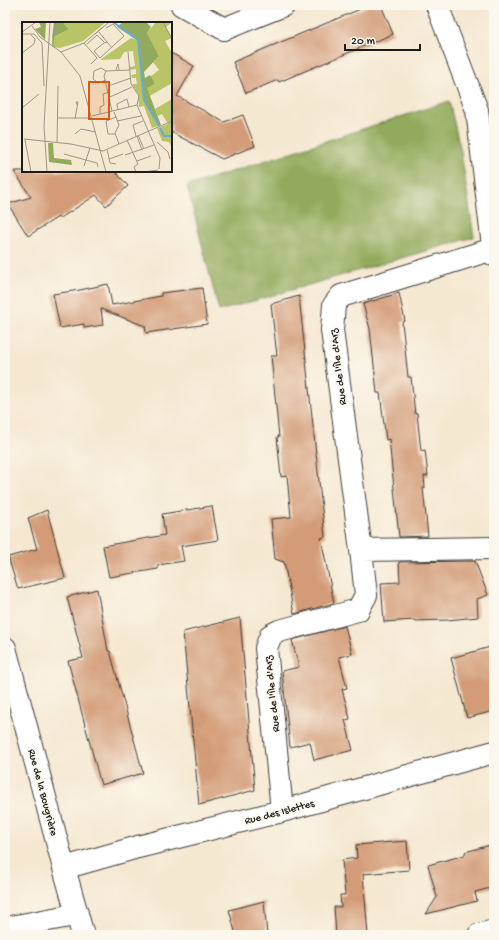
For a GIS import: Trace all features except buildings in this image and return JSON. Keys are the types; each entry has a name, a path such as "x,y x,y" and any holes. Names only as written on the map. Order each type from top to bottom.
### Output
{"street":[{"path":"182,5 224,29 284,5"},
{"path":"437,5 485,106 494,252"},
{"name":"Rue de l'Île d'Arz","path":"282,811 266,648 271,635 279,631 358,610 366,595 332,330 334,305 341,296 494,252"},
{"path":"361,550 494,548"},
{"name":"Rue de la Bougrière","path":"5,648 83,935"},
{"name":"Rue des Islettes","path":"64,868 138,847 282,811 494,752"},
{"path":"5,928 64,917 77,913"},
{"path":"479,935 494,931"}],"green space":[{"path":"449,101 461,152 474,237 219,311 187,186"}]}
